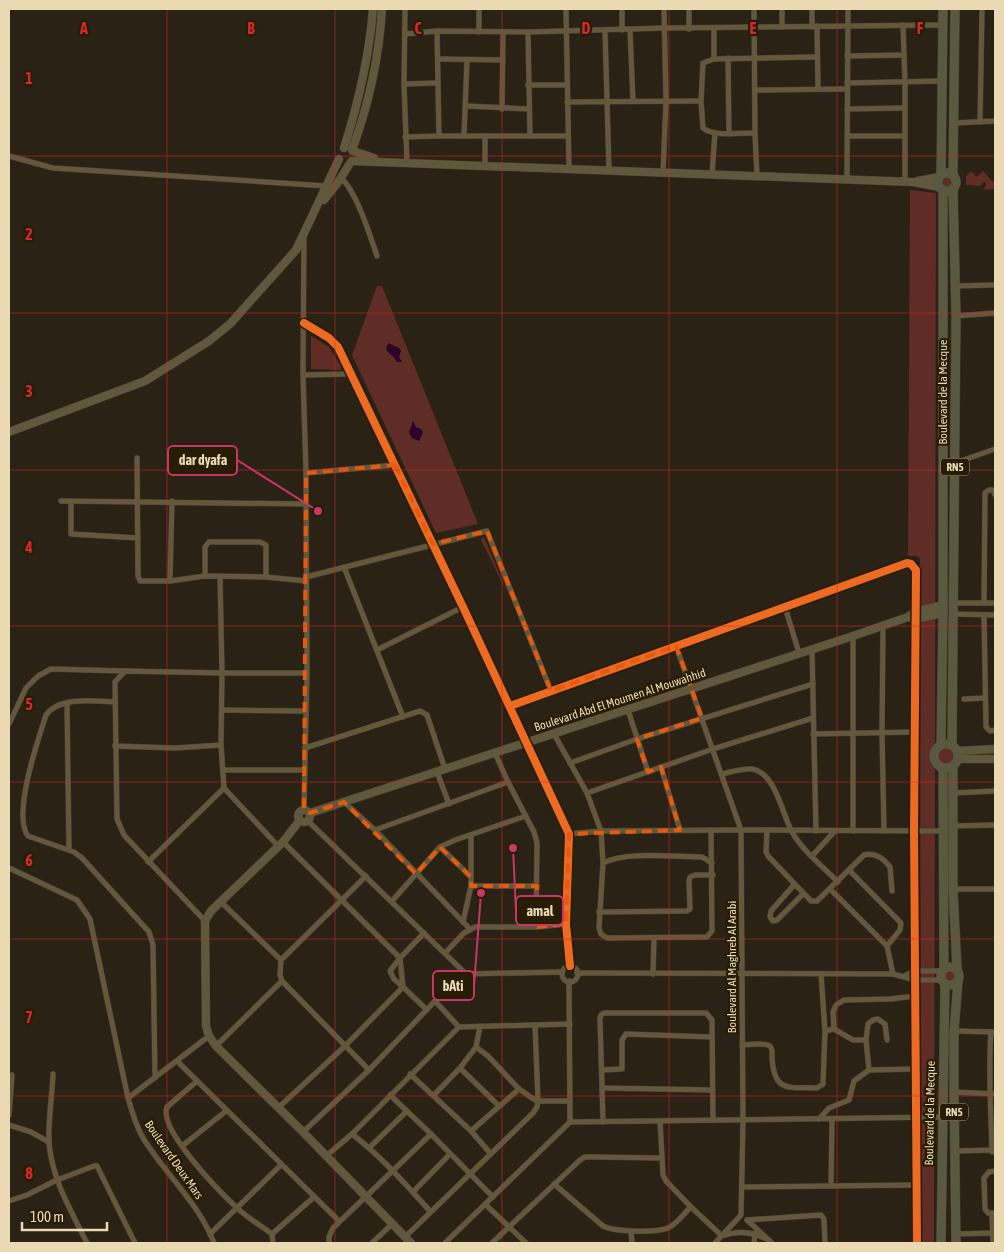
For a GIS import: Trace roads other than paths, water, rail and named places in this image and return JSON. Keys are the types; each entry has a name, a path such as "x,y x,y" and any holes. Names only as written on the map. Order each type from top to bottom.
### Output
{"main road":[{"path":"9,432 145,381 209,341 230,324 268,284 296,250 304,237 339,159 338,152 344,148 364,79 371,39 373,9"},
{"path":"318,207 341,178 354,157 352,151 376,66 382,9"},
{"name":"RN5","path":"941,189 937,182 940,176 943,9"},
{"name":"RN5","path":"953,190 956,182 953,175 955,9"},
{"path":"344,148 362,155 396,163"},
{"path":"339,159 345,163 407,163 905,181 948,192 953,190"},
{"path":"913,182 948,173 953,175"},
{"name":"Boulevard de la Mecque","path":"941,189 943,609 941,745"},
{"name":"Boulevard de la Mecque","path":"953,190 956,316 953,889 956,969"},
{"name":"Boulevard Abd El Moumen Al Mouwahhid","path":"305,816 883,625 943,609"},
{"path":"941,745 955,755 995,759"},
{"name":"RN5","path":"941,745 937,748 934,755 936,763 942,768"},
{"path":"942,768 955,755 995,750"},
{"name":"Boulevard de la Mecque","path":"942,768 944,831 942,1243"},
{"path":"305,816 280,844 211,911 205,921 205,1020 209,1036 216,1046 411,1243"},
{"path":"956,969 949,966 943,976 951,985 958,981"},
{"name":"RN5","path":"956,969 959,974 958,981"},
{"name":"Boulevard de la Mecque","path":"956,1239 954,1031 958,981"}],"street":[{"path":"405,9 404,84 407,163"},
{"path":"479,9 479,32"},
{"path":"566,9 569,170"},
{"path":"622,9 622,30"},
{"path":"663,173 666,101 664,9"},
{"path":"689,9 689,29"},
{"path":"754,9 757,176"},
{"path":"782,9 782,27"},
{"path":"812,9 818,88"},
{"path":"847,179 848,9"},
{"path":"980,122 982,9"},
{"path":"902,25 905,82 905,181"},
{"path":"405,34 438,31 528,32 665,28 943,25"},
{"path":"714,28 714,59"},
{"path":"605,30 609,171"},
{"path":"630,30 632,101"},
{"path":"438,31 439,136"},
{"path":"502,32 502,109"},
{"path":"528,32 530,136"},
{"path":"847,56 904,56"},
{"path":"755,133 714,133 703,128 701,101 702,63 714,59 728,58 817,57"},
{"path":"728,58 728,134"},
{"path":"438,59 503,60"},
{"path":"464,136 467,60"},
{"path":"755,90 942,81"},
{"path":"404,84 438,83"},
{"path":"528,85 567,85"},
{"path":"567,102 701,101"},
{"path":"466,106 529,109"},
{"path":"847,109 905,108"},
{"path":"954,123 995,121"},
{"path":"712,174 714,133"},
{"path":"484,166 485,136"},
{"path":"405,137 568,136"},
{"path":"847,136 905,136"},
{"path":"9,156 53,168 328,186"},
{"path":"341,178 347,183 367,226 377,256"},
{"path":"304,237 303,375 306,473 307,672 305,816 466,974"},
{"path":"955,286 995,285"},
{"path":"956,316 995,312"},
{"path":"304,323 329,338 338,348 463,607 569,834 566,924 570,966"},
{"path":"303,375 351,374"},
{"path":"955,463 995,449"},
{"path":"137,458 136,501 138,576 140,580 170,581 204,576 306,579 344,567 487,531 550,691"},
{"path":"306,473 395,465"},
{"path":"984,603 984,496 988,490 993,490 995,495"},
{"path":"61,501 306,504"},
{"path":"71,501 71,534 138,538"},
{"path":"170,581 172,501"},
{"path":"204,576 206,544 209,542 260,542 266,545 266,577"},
{"path":"510,706 909,563 916,570 912,616 917,1243"},
{"path":"344,567 403,717"},
{"path":"220,576 221,745 224,788 280,844 343,900 400,958 403,986"},
{"path":"953,603 995,603"},
{"path":"377,650 463,607"},
{"path":"785,607 799,654"},
{"path":"953,614 995,615"},
{"path":"984,615 986,726 990,731 995,730"},
{"path":"883,625 882,733 884,831"},
{"path":"853,636 853,832"},
{"name":"Boulevard Al Maghreb Al Arabi","path":"676,646 714,749 741,830 743,974 741,1215"},
{"path":"812,649 816,830"},
{"path":"9,724 26,688 38,676 51,669 222,673 307,672"},
{"path":"125,671 115,682 117,819 124,835 205,921"},
{"path":"570,763 637,739 812,684"},
{"path":"964,699 985,698"},
{"path":"115,702 67,702 52,709 46,715 26,784 24,828 28,836 69,850 82,858 151,936 153,946 155,1078"},
{"path":"67,702 69,850"},
{"path":"222,710 305,711"},
{"path":"628,710 648,772"},
{"path":"305,748 420,712 427,716 445,769"},
{"path":"587,794 714,749 813,718"},
{"path":"813,734 914,732"},
{"path":"554,734 587,794 601,831 603,862 599,912 600,932 607,938 707,937 710,934 712,931 713,875 711,830"},
{"path":"115,746 175,748 221,745"},
{"path":"495,753 534,832 537,842 536,926"},
{"path":"661,767 680,830"},
{"path":"722,774 752,769 763,775 772,784 791,830 802,846 838,882"},
{"path":"222,770 305,770"},
{"path":"437,772 449,804"},
{"path":"376,830 508,782"},
{"path":"148,862 224,788"},
{"path":"953,793 995,791"},
{"path":"344,802 376,830 470,929"},
{"path":"392,901 440,847 526,816"},
{"path":"953,826 995,825"},
{"path":"569,834 601,831 680,830 944,831"},
{"path":"767,830 766,852 768,856 794,885 814,902 838,882 864,855 872,854 879,857 890,867 892,891"},
{"path":"812,856 835,831"},
{"path":"463,922 471,886 471,835"},
{"path":"440,847 471,877"},
{"path":"603,862 611,858 629,856 702,857 712,863"},
{"name":"Boulevard Deux Mars","path":"9,868 77,900 90,919 128,1098 135,1122 143,1138 170,1177 195,1207 214,1243"},
{"path":"849,870 901,923 900,930 887,946"},
{"path":"599,912 688,911 690,909 688,880 690,877 695,875 713,875"},
{"path":"366,876 281,960 280,975 282,981 369,1070"},
{"path":"794,885 771,912 770,916 773,921 777,920 803,894"},
{"path":"471,886 537,886"},
{"path":"830,889 887,946 893,974"},
{"path":"953,889 995,889"},
{"path":"221,902 281,960"},
{"path":"445,953 470,929 475,927 566,924"},
{"path":"424,933 400,958 390,972 394,979 427,1010"},
{"path":"653,974 654,938"},
{"path":"303,1132 466,974 562,972 570,966"},
{"path":"570,966 577,973"},
{"path":"904,976 915,971 943,976"},
{"path":"562,972 564,979 569,982"},
{"path":"577,973 893,974 915,980 943,976"},
{"path":"569,982 574,980 577,973"},
{"path":"742,1045 766,1045 770,1047 772,1050 773,1072 783,1086 817,1088 823,1084 825,1031 821,974"},
{"path":"216,1046 282,981"},
{"path":"569,982 570,1122"},
{"path":"278,1108 345,1046 403,986"},
{"path":"834,1030 833,1012 836,1005 844,1000 890,999 916,996"},
{"path":"436,1001 458,1026"},
{"path":"603,1122 600,1018 604,1013 706,1014 712,1020 713,1120"},
{"path":"870,1070 866,1040 868,1024 878,1019 885,1024 887,1040"},
{"path":"326,1156 352,1134 458,1026 570,1024"},
{"path":"405,1237 537,1107 535,1025"},
{"path":"434,1095 460,1068 476,1047 480,1026"},
{"path":"825,1031 834,1030 846,1038 866,1040"},
{"path":"954,1031 993,1032 994,1151 954,1151"},
{"path":"602,1070 622,1069 622,1040 626,1034 712,1037"},
{"path":"128,1098 209,1036"},
{"path":"476,1047 488,1056 520,1089 538,1101 570,1101"},
{"path":"177,1061 339,1221"},
{"path":"460,1068 499,1106"},
{"path":"819,1119 829,1108 849,1100 854,1081 870,1070 917,1069"},
{"path":"54,1074 49,1142 57,1180 86,1243"},
{"path":"410,1074 471,1131 490,1154"},
{"path":"9,1115 12,1075"},
{"path":"197,1081 166,1110 167,1119 191,1160 236,1208 272,1234 273,1243"},
{"path":"602,1088 712,1090"},
{"path":"471,1131 520,1089"},
{"path":"954,1092 993,1095"},
{"path":"390,1095 493,1197"},
{"path":"182,1146 226,1111"},
{"path":"370,1147 407,1111"},
{"path":"445,1243 570,1122 943,1117"},
{"path":"831,1186 832,1119"},
{"path":"660,1121 662,1169 666,1181 722,1236"},
{"path":"9,1125 31,1132 49,1142"},
{"path":"352,1134 370,1147 394,1170 430,1211"},
{"path":"329,1243 330,1232 339,1221 431,1134"},
{"path":"413,1192 450,1154"},
{"path":"492,1243 585,1157 662,1158"},
{"path":"210,1234 281,1165"},
{"path":"9,1201 27,1195 57,1180 97,1166 135,1243"},
{"path":"993,1243 995,1233 994,1212 988,1213 985,1209 984,1178 989,1172 995,1171"},
{"path":"554,1184 603,1226 610,1229 631,1231 667,1228 691,1206"},
{"path":"742,1188 917,1185"},
{"path":"272,1234 314,1197"},
{"path":"485,1204 526,1243"},
{"path":"715,1243 741,1215 770,1242"},
{"path":"747,1220 821,1215 824,1219 825,1243"},
{"path":"372,1243 392,1224"},
{"path":"631,1231 632,1243"},
{"path":"722,1236 736,1232 755,1233 770,1242"},
{"path":"754,1243 755,1233"},
{"path":"956,1239 995,1233"}],"place":[{"name":"dar dyafa","path":"318,511"},
{"name":"amal","path":"513,848"},
{"name":"bAti","path":"481,893"}]}
